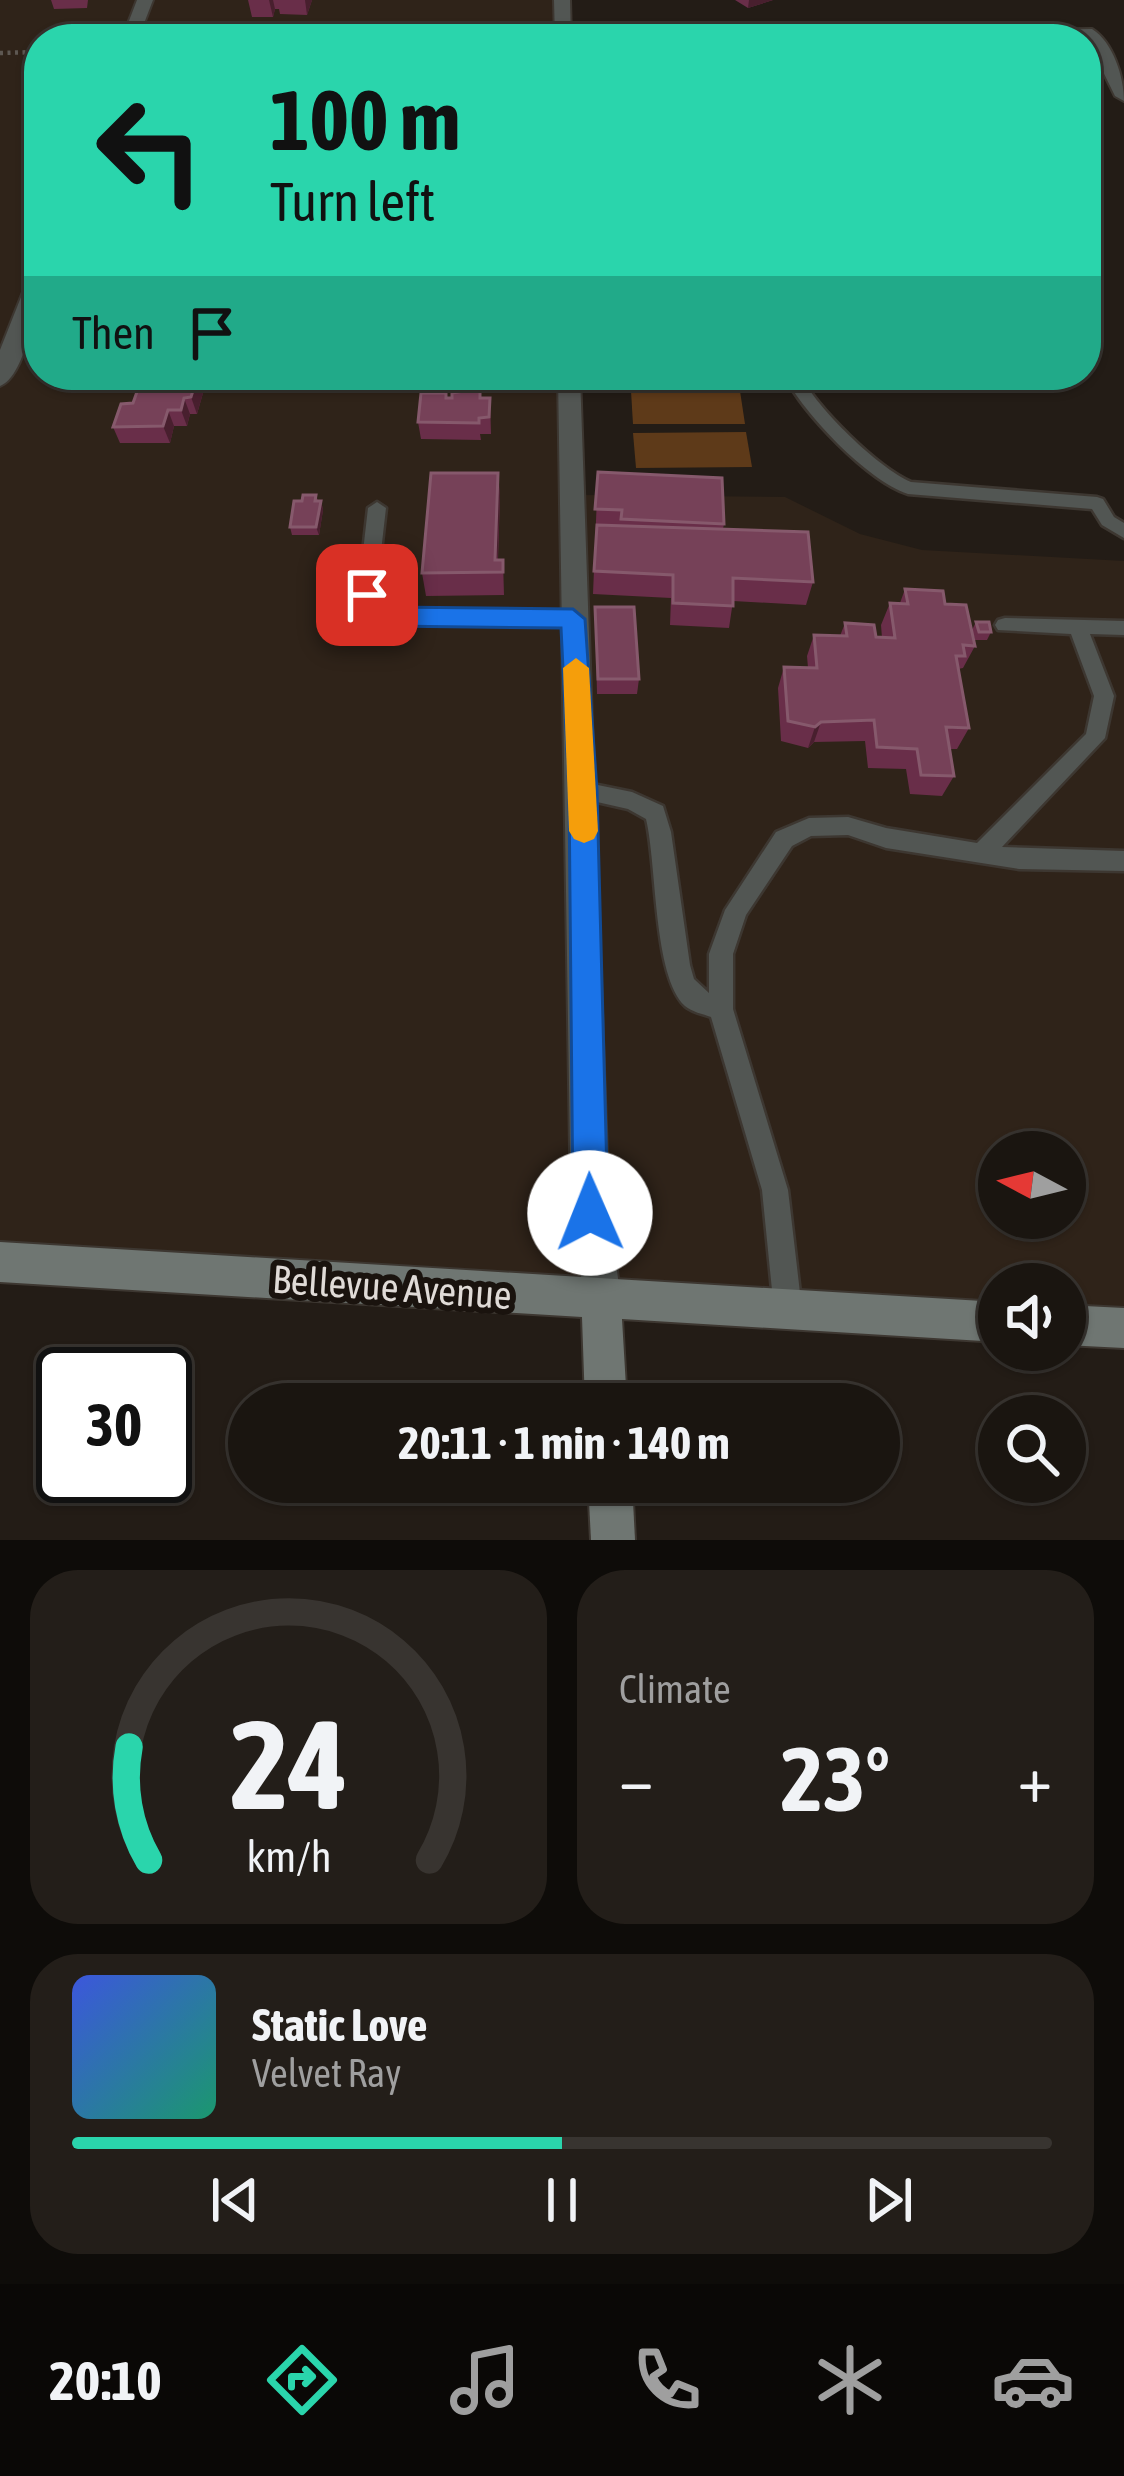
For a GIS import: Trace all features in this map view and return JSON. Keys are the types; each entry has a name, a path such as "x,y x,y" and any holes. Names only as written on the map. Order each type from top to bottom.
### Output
{"main road":[{"name":"Bellevue Avenue","path":"0,1262 978,1321"},
{"path":"602,1300 605,1383"},
{"path":"1086,1326 1124,1328"},
{"path":"611,1503 613,1540"}],"street":[{"path":"1101,51 1124,96"},
{"path":"0,379 24,316"},
{"path":"569,390 573,619 583,791 590,1213 602,1300"}],"lane":[{"path":"800,390 886,478 935,493 1097,503 1108,521 1124,532"},
{"path":"377,508 367,595 372,610 389,616 573,619"},
{"path":"1006,625 1124,628"},
{"path":"980,854 1028,800 1064,774 1095,739 1104,696 1078,627"},
{"path":"1101,708 1124,713"},
{"path":"583,791 632,801 655,813 664,837 677,971 694,999 721,1009"},
{"path":"788,1310 775,1190 721,1009 722,954 736,910 784,838 808,826 848,826 886,838 980,854 1124,861"}],"shaded area":[{"path":"0,0 562,0 563,24 24,24 24,390 575,390 585,495 785,497 860,534 922,550 1124,561 1124,1330 1086,1328 1086,1263 978,1263 978,1322 0,1262"},
{"path":"631,391 740,391 745,424 633,424"},
{"path":"746,432 752,467 636,468 633,433"}],"building":[{"path":"138,390 193,390 191,397 184,398 181,410 168,410 163,426 113,427 121,404 133,403"},
{"path":"480,392 480,398 490,398 489,417 479,418 479,423 418,422 421,393 446,393 446,398 452,398 452,393"},
{"path":"598,472 722,478 724,524 621,519 622,510 595,509"},
{"path":"431,473 498,473 495,560 503,560 503,572 422,573"},
{"path":"303,495 316,495 315,501 321,501 316,527 290,527 294,501 302,501"},
{"path":"597,525 808,532 813,582 733,578 733,606 673,603 673,575 594,571"},
{"path":"905,589 943,591 945,604 966,605 975,646 963,645 965,656 956,656 969,728 946,727 954,776 921,775 917,749 877,747 874,720 821,722 815,727 788,721 784,667 817,668 814,635 847,636 845,623 874,625 876,637 895,638 890,603 908,604"},
{"path":"595,607 634,607 639,679 598,679"},
{"path":"976,622 989,622 991,632 979,632"}],"slow traffic":[{"path":"576,668 584,831"}],"route":[{"path":"367,595 372,610 389,616 573,619 583,791 590,1213"}]}
